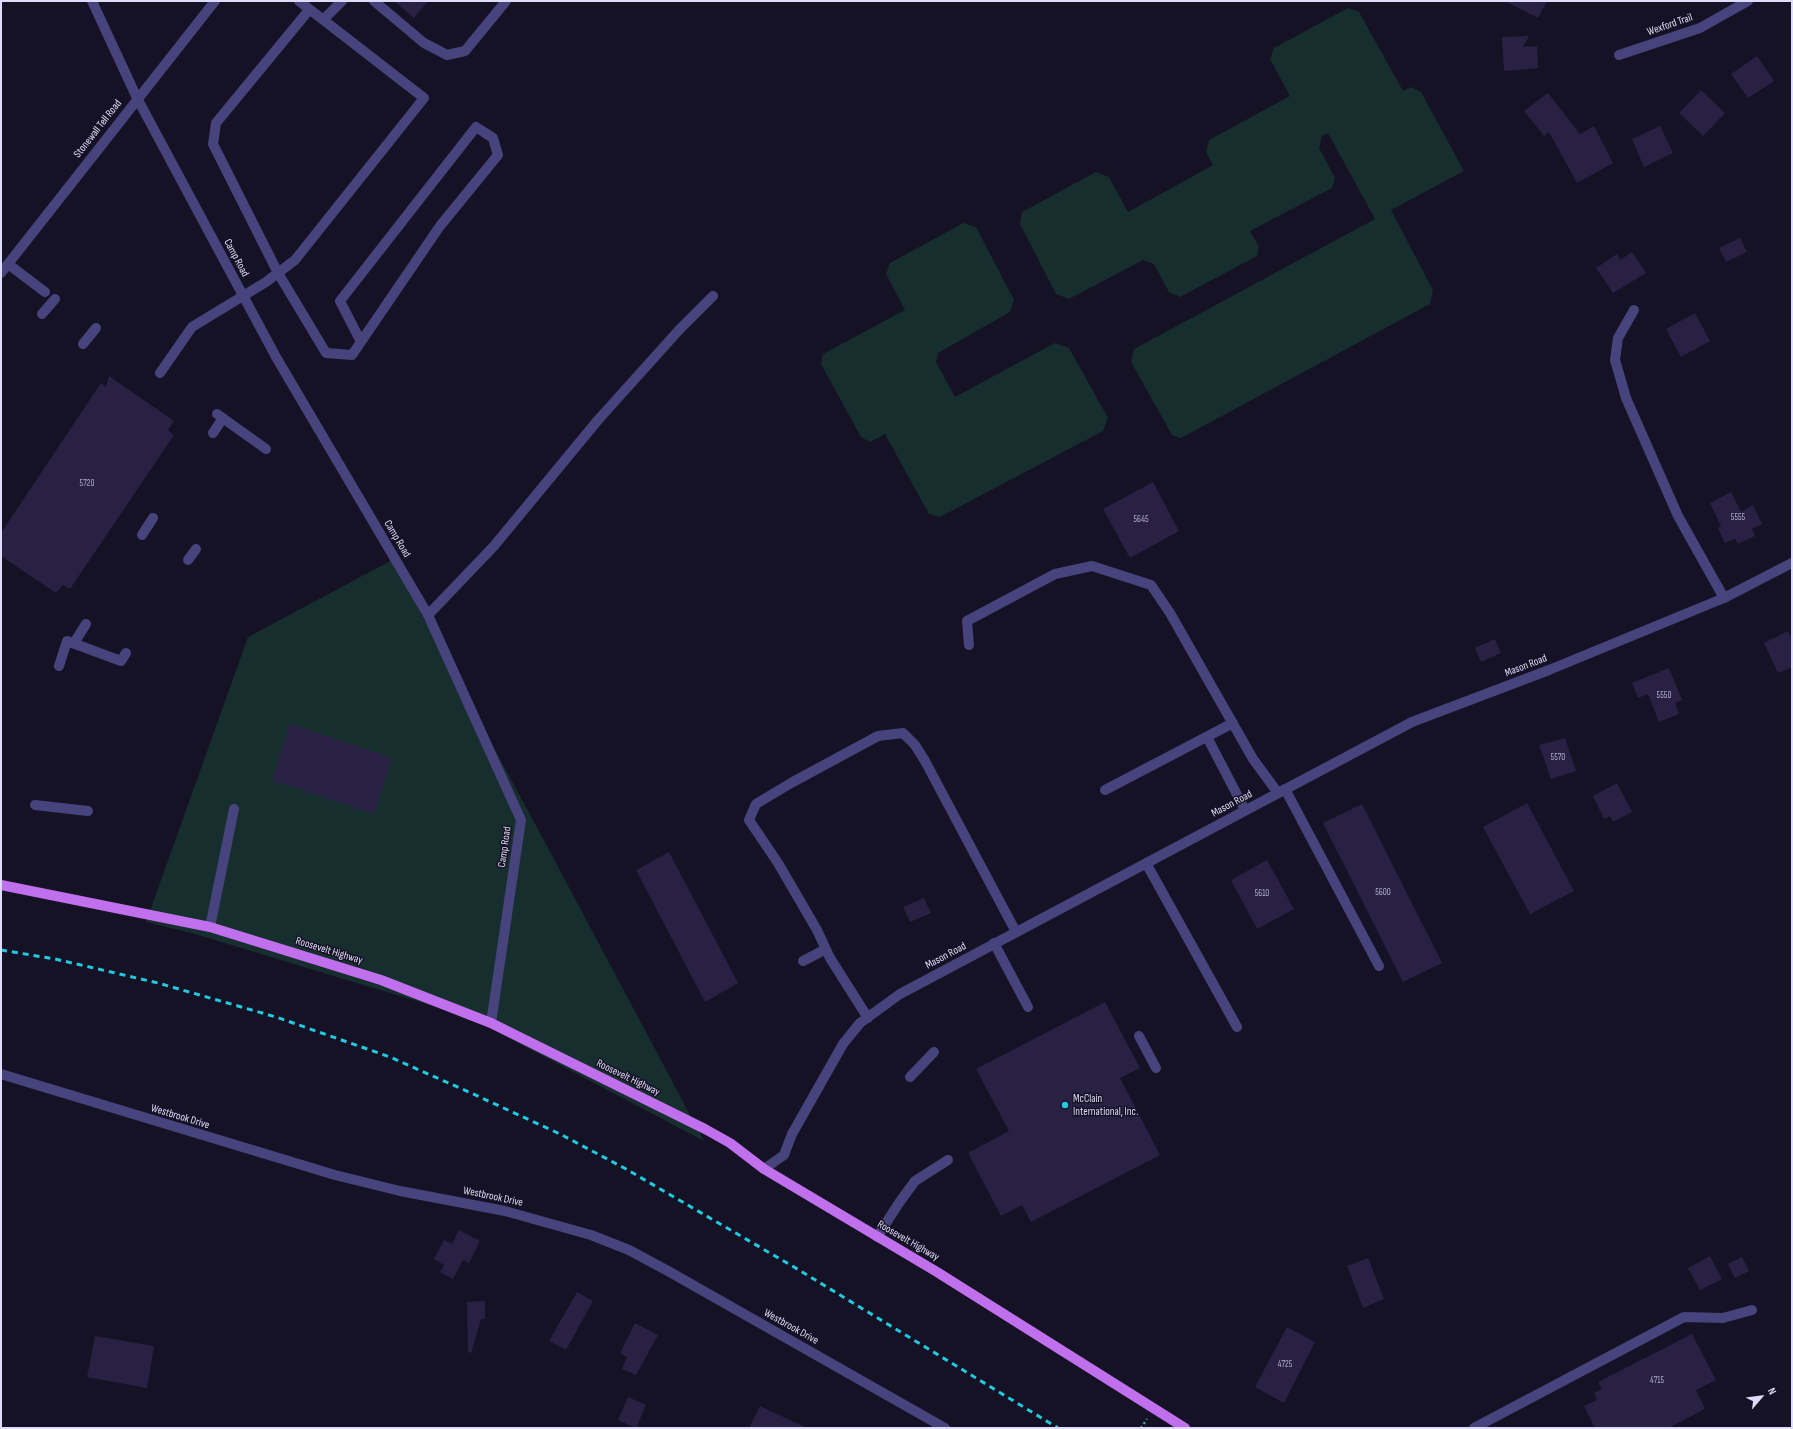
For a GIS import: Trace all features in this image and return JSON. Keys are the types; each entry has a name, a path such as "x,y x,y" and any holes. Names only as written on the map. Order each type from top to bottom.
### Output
{"main road":[{"name":"Roosevelt Highway","path":"1,885 210,927 381,980 491,1023 705,1128 730,1143 764,1169 938,1272 1186,1428"}],"street":[{"name":"Camp Road","path":"92,1 137,98 276,357 428,616 521,820 491,1023"},
{"name":"Stonewall Tell Road","path":"1,273 137,98 215,1"},
{"path":"160,373 192,327 243,296 295,260 424,98 299,1"},
{"path":"323,20 342,1"},
{"path":"374,1 424,42 447,55 465,51 506,1"},
{"name":"Wexford Trail","path":"1619,55 1700,28 1748,1"},
{"path":"309,10 216,123 213,144 278,273 326,353 352,355 361,342 440,226 498,155 493,138 476,127 340,301 361,342"},
{"path":"8,264 45,292"},
{"path":"428,616 494,546 598,420 679,330 713,296"},
{"path":"42,314 55,299"},
{"path":"1634,310 1618,338 1615,360 1626,398 1678,516 1724,598"},
{"path":"83,344 96,328"},
{"path":"213,433 220,416 266,449"},
{"path":"142,535 153,518"},
{"path":"188,560 196,550"},
{"name":"Mason Road","path":"764,1169 784,1155 792,1134 843,1044 860,1023 900,994 1412,722 1549,670 1724,598 1792,563"},
{"path":"969,645 967,621 1055,574 1092,566 1151,585 1170,613 1253,758 1282,791 1379,966"},
{"path":"74,644 86,624"},
{"path":"59,666 67,641 121,661 126,653"},
{"path":"1105,790 1233,723"},
{"path":"868,1018 826,949 817,930 778,863 749,820 756,804 791,783 878,736 903,733 915,745 925,761 1016,932"},
{"path":"1207,737 1245,810"},
{"path":"35,805 88,811"},
{"path":"210,927 234,809"},
{"path":"1146,863 1238,1027"},
{"path":"994,944 1028,1007"},
{"path":"802,962 826,949"},
{"path":"1139,1036 1156,1068"},
{"path":"910,1077 934,1052"},
{"name":"Westbrook Drive","path":"1,1074 335,1175 400,1191 505,1211 592,1235 629,1250 668,1271 945,1428"},
{"path":"876,1236 898,1202 915,1181 948,1160"},
{"path":"1474,1428 1684,1316 1722,1318 1752,1310"}],"green space":[{"path":"1348,8 1359,12 1403,91 1411,87 1421,92 1464,171 1391,210 1433,290 1430,304 1181,438 1172,435 1131,362 1134,349 1375,219 1328,133 1322,136 1319,148 1335,178 1332,188 1250,231 1259,247 1257,256 1180,297 1169,292 1154,264 1143,260 1069,299 1056,294 1020,224 1022,212 1096,172 1109,177 1128,212 1213,165 1206,152 1209,140 1290,96 1270,59 1274,48"},
{"path":"963,223 976,227 1014,300 1010,312 938,353 936,362 955,397 1055,343 1069,348 1108,418 1103,431 940,517 929,514 885,434 870,442 861,437 821,364 823,354 905,310 886,274 890,263"},
{"path":"392,560 540,833 704,1141 469,1017 195,934 146,922 248,637"}],"building":[{"path":"394,1 428,1 414,18"},
{"path":"1505,1 1547,1 1538,18"},
{"path":"1529,36 1523,47 1537,46 1538,68 1504,71 1502,37"},
{"path":"1757,56 1774,81 1748,98 1731,74"},
{"path":"1701,90 1725,113 1703,136 1679,113"},
{"path":"1548,93 1580,134 1594,126 1613,163 1577,183 1549,132 1544,136 1524,111"},
{"path":"1660,126 1673,153 1644,167 1632,139"},
{"path":"1740,238 1747,252 1726,262 1719,248"},
{"path":"1632,252 1646,273 1613,293 1596,268 1617,254 1620,260"},
{"path":"1695,313 1710,341 1681,357 1666,329"},
{"path":"109,376 174,421 168,430 174,435 70,589 63,585 56,593 1,556 1,533 101,383 106,387"},
{"path":"1153,482 1179,531 1130,558 1103,509"},
{"path":"1731,492 1741,512 1753,505 1762,524 1752,529 1755,536 1738,544 1735,539 1725,543 1718,528 1721,526 1710,503"},
{"path":"1788,631 1792,640 1792,667 1778,673 1764,643"},
{"path":"1495,639 1501,653 1481,662 1475,648"},
{"path":"1669,668 1682,700 1675,703 1679,714 1659,722 1648,694 1638,698 1632,683"},
{"path":"290,724 392,758 374,814 272,780"},
{"path":"1565,738 1576,771 1551,779 1539,745"},
{"path":"1617,783 1632,812 1613,822 1610,816 1604,819 1593,796"},
{"path":"1527,803 1574,891 1530,914 1483,827"},
{"path":"1362,804 1442,963 1403,982 1323,823"},
{"path":"669,852 738,983 705,1002 636,870"},
{"path":"1267,860 1294,909 1257,929 1231,880"},
{"path":"924,898 931,913 910,922 903,907"},
{"name":"McClain International, Inc.","path":"1105,1002 1140,1068 1120,1078 1160,1155 1031,1222 1022,1205 1001,1216 968,1153 1009,1131 976,1069"},
{"path":"459,1230 480,1241 469,1263 463,1260 453,1279 440,1272 444,1265 434,1259 444,1240 452,1244"},
{"path":"1710,1256 1722,1279 1700,1290 1688,1268"},
{"path":"1742,1257 1749,1271 1735,1278 1728,1264"},
{"path":"1368,1258 1384,1299 1363,1308 1347,1266"},
{"path":"577,1292 593,1301 566,1350 549,1341"},
{"path":"485,1301 485,1319 481,1319 471,1353 468,1352 467,1302"},
{"path":"635,1323 658,1335 636,1375 622,1369 627,1357 620,1353"},
{"path":"1287,1327 1315,1342 1284,1403 1255,1387"},
{"path":"1692,1334 1716,1380 1696,1390 1705,1409 1668,1428 1595,1428 1584,1406 1597,1400 1594,1393 1602,1389 1598,1382"},
{"path":"95,1336 154,1346 147,1388 87,1377"},
{"path":"628,1397 646,1405 636,1428 618,1420"},
{"path":"760,1406 807,1428 749,1428"}],"railway":[{"path":"1,950 55,959 158,983 276,1017 390,1057 471,1093 560,1134 626,1169 799,1270 1058,1428"}],"place":[{"name":"McClain International, Inc.","path":"1065,1105"}]}
